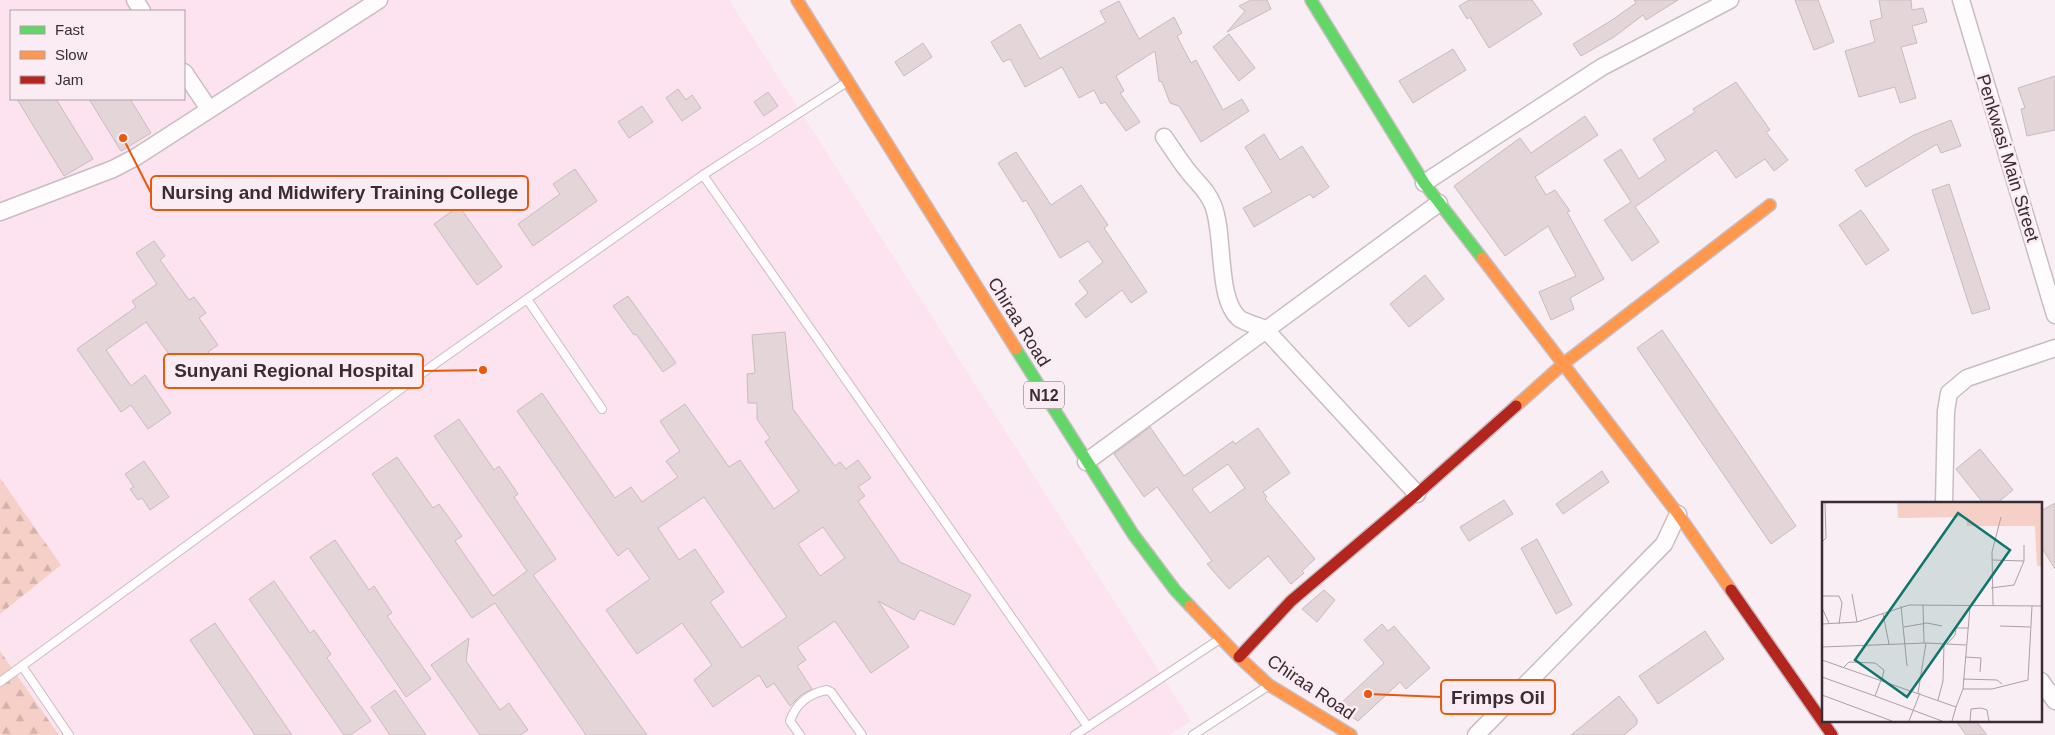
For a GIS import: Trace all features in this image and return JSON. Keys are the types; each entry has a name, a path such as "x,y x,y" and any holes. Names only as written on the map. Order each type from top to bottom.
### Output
{"main road":[{"name":"Chiraa Road","path":"797,0 1086,462 1133,534 1175,590 1239,657 1269,685 1351,735"},
{"path":"1319,3 1424,183 1678,514 1822,721"},
{"path":"1239,657 1291,601 1417,494 1563,364 1770,205"},
{"path":"1823,722 1832,735"}],"street":[{"path":"0,212 113,169 136,157 379,0"},
{"path":"1424,183 1602,67 1730,0"},
{"name":"Penkwasi Main Street","path":"1961,0 2055,315"},
{"path":"185,73 209,109"},
{"path":"1164,137 1189,172 1204,186 1213,204 1219,220 1225,289 1230,306 1240,318 1265,329 1417,494"},
{"path":"1086,462 1439,203"},
{"path":"1944,502 1946,411 1949,393 1967,378 2055,348"},
{"path":"1476,735 1664,544 1678,514"},
{"path":"2042,682 2055,701"}],"lane":[{"path":"0,682 186,544 702,175 848,82"},
{"path":"702,175 1088,727"},
{"path":"527,299 602,409"},
{"path":"1075,735 1222,638"},
{"path":"22,666 70,735"},
{"path":"1193,735 1269,685"},
{"path":"800,735 790,721 796,708 812,694 828,690 862,735"}],"shaded area":[{"path":"0,0 729,0 1191,721 1169,735 59,735 0,651 0,614 61,565 0,478"}],"green space":[{"path":"0,478 61,565 0,614"},
{"path":"0,651 59,735 0,735"}],"building":[{"path":"1251,0 1267,0 1271,9 1227,32 1245,11 1239,6"},
{"path":"1469,0 1532,0 1542,14 1489,48 1470,17 1467,19 1459,6"},
{"path":"1634,0 1678,0 1646,20 1643,15 1614,37 1581,56 1573,44 1636,3"},
{"path":"1795,0 1818,0 1834,42 1814,50"},
{"path":"1879,0 1911,0 1912,10 1923,8 1927,22 1912,26 1917,43 1901,47 1916,98 1900,103 1895,87 1859,97 1845,51 1875,42 1870,21 1882,18"},
{"path":"1119,1 1139,39 1174,17 1182,33 1177,36 1191,63 1196,60 1223,110 1242,99 1249,111 1201,142 1179,106 1170,103 1162,82 1159,81 1155,51 1116,76 1124,91 1120,93 1140,122 1126,131 1105,102 1101,104 1094,90 1079,98 1062,67 1025,87 1010,59 1003,62 991,42 1020,24 1040,59 1106,22 1100,11"},
{"path":"1229,34 1255,68 1239,81 1213,47"},
{"path":"923,43 932,57 904,76 895,62"},
{"path":"1453,49 1466,70 1413,103 1399,81"},
{"path":"2055,76 2055,130 2027,136 2021,109 2025,108 2018,88"},
{"path":"1736,82 1770,130 1766,132 1788,160 1774,171 1765,159 1736,178 1716,150 1635,207 1659,242 1632,261 1604,220 1631,202 1604,160 1621,149 1639,179 1666,160 1653,139 1695,112 1693,109"},
{"path":"678,89 686,100 692,95 701,108 682,121 666,98"},
{"path":"768,92 778,106 764,116 754,102"},
{"path":"18,100 57,100 93,159 64,176"},
{"path":"90,100 131,100 151,133 121,151"},
{"path":"642,106 653,122 629,138 618,122"},
{"path":"1585,116 1598,135 1535,177 1546,195 1555,190 1570,211 1567,212 1604,279 1570,298 1574,309 1551,320 1539,292 1576,276 1548,226 1505,256 1454,186 1520,138 1531,153"},
{"path":"1951,120 1961,146 1941,153 1937,144 1866,187 1855,170 1914,135"},
{"path":"1264,134 1280,160 1302,146 1329,187 1313,198 1310,194 1254,227 1243,208 1272,192 1245,147"},
{"path":"1016,152 1051,205 1081,185 1108,225 1104,228 1147,292 1131,303 1122,290 1086,318 1075,304 1088,293 1079,281 1103,262 1088,241 1060,258 1026,200 1023,202 998,163"},
{"path":"575,169 597,201 533,246 518,224 560,194 553,184"},
{"path":"1949,184 1990,309 1972,314 1932,190"},
{"path":"459,206 502,267 477,285 434,224"},
{"path":"1861,210 1889,250 1866,265 1839,225"},
{"path":"154,241 165,256 160,260 189,300 194,297 206,313 199,318 218,345 208,352 210,354 181,371 146,322 106,350 131,386 145,375 171,413 148,429 131,405 121,412 77,349 136,307 132,301 157,284 136,253"},
{"path":"1425,275 1444,299 1409,327 1390,304"},
{"path":"628,296 676,363 663,372 613,306"},
{"path":"1662,330 1796,526 1771,544 1637,348"},
{"path":"785,332 793,409 835,466 840,462 846,469 858,460 871,478 858,487 865,496 858,501 900,562 971,595 954,625 920,610 914,620 878,601 909,647 871,673 835,621 797,647 806,660 797,666 812,689 801,695 790,706 774,683 767,688 759,675 713,707 694,680 712,665 682,623 637,654 606,610 650,579 628,548 618,556 517,411 542,393 615,498 631,487 642,502 678,477 666,461 680,451 660,421 685,404 729,467 740,460 774,509 799,491 765,442 770,438 757,419 757,403 748,403 747,374 755,373 752,335","holes":["704,497 787,617 742,648 710,602 724,592 695,549 679,560 658,528","823,527 845,558 820,576 798,544"]},
{"path":"459,419 494,470 499,466 518,494 514,497 556,559 533,575 647,735 586,735 495,603 472,618 372,474 397,457 433,508 439,504 462,536 455,541 493,596 527,571 434,436"},
{"path":"1150,427 1184,476 1233,441 1235,444 1258,428 1290,473 1263,492 1267,497 1265,499 1315,559 1302,571 1304,573 1291,584 1268,556 1229,589 1207,564 1212,561 1157,487 1144,497 1114,454","holes":["1228,464 1245,488 1210,513 1192,489"]},
{"path":"1980,449 2013,490 1998,502 1982,502 1956,469"},
{"path":"144,461 169,497 150,510 142,498 138,500 130,489 134,487 125,474"},
{"path":"1602,471 1609,482 1563,514 1556,504"},
{"path":"1504,500 1513,514 1469,541 1460,527"},
{"path":"2055,503 2055,569 2042,548 2042,510"},
{"path":"1537,539 1572,605 1556,614 1521,548"},
{"path":"335,540 369,590 374,586 392,613 387,616 431,679 406,697 310,557"},
{"path":"274,581 310,633 314,630 331,654 327,658 371,721 350,735 344,735 249,599"},
{"path":"1324,590 1335,600 1317,622 1302,609"},
{"path":"215,623 292,735 255,735 190,640"},
{"path":"1382,624 1388,631 1394,626 1430,668 1406,689 1400,682 1358,721 1339,705 1384,663 1364,640"},
{"path":"1705,631 1724,659 1658,704 1639,676"},
{"path":"469,638 466,661 500,710 509,703 528,730 520,735 480,735 431,665"},
{"path":"395,690 426,735 390,735 371,707"},
{"path":"1619,696 1637,719 1637,724 1624,735 1571,735"},
{"path":"1957,722 1977,722 1987,735 1966,735"}],"traffic: fast":[{"path":"1311,0 1424,183 1482,258"},
{"path":"1016,349 1133,534 1175,590 1190,606"}],"traffic: slow":[{"path":"797,0 1016,349"},
{"path":"1516,406 1563,364 1770,205"},
{"path":"1482,258 1678,514 1731,590"},
{"path":"1190,606 1269,685 1351,735"}],"traffic: jam":[{"path":"1239,657 1291,601 1417,494 1516,406"},
{"path":"1731,590 1822,721"},
{"path":"1823,722 1832,735"}],"place":[{"name":"Nursing and Midwifery Training College","path":"123,138"},
{"name":"Sunyani Regional Hospital","path":"483,370"},
{"name":"Frimps Oil","path":"1368,694"}]}
